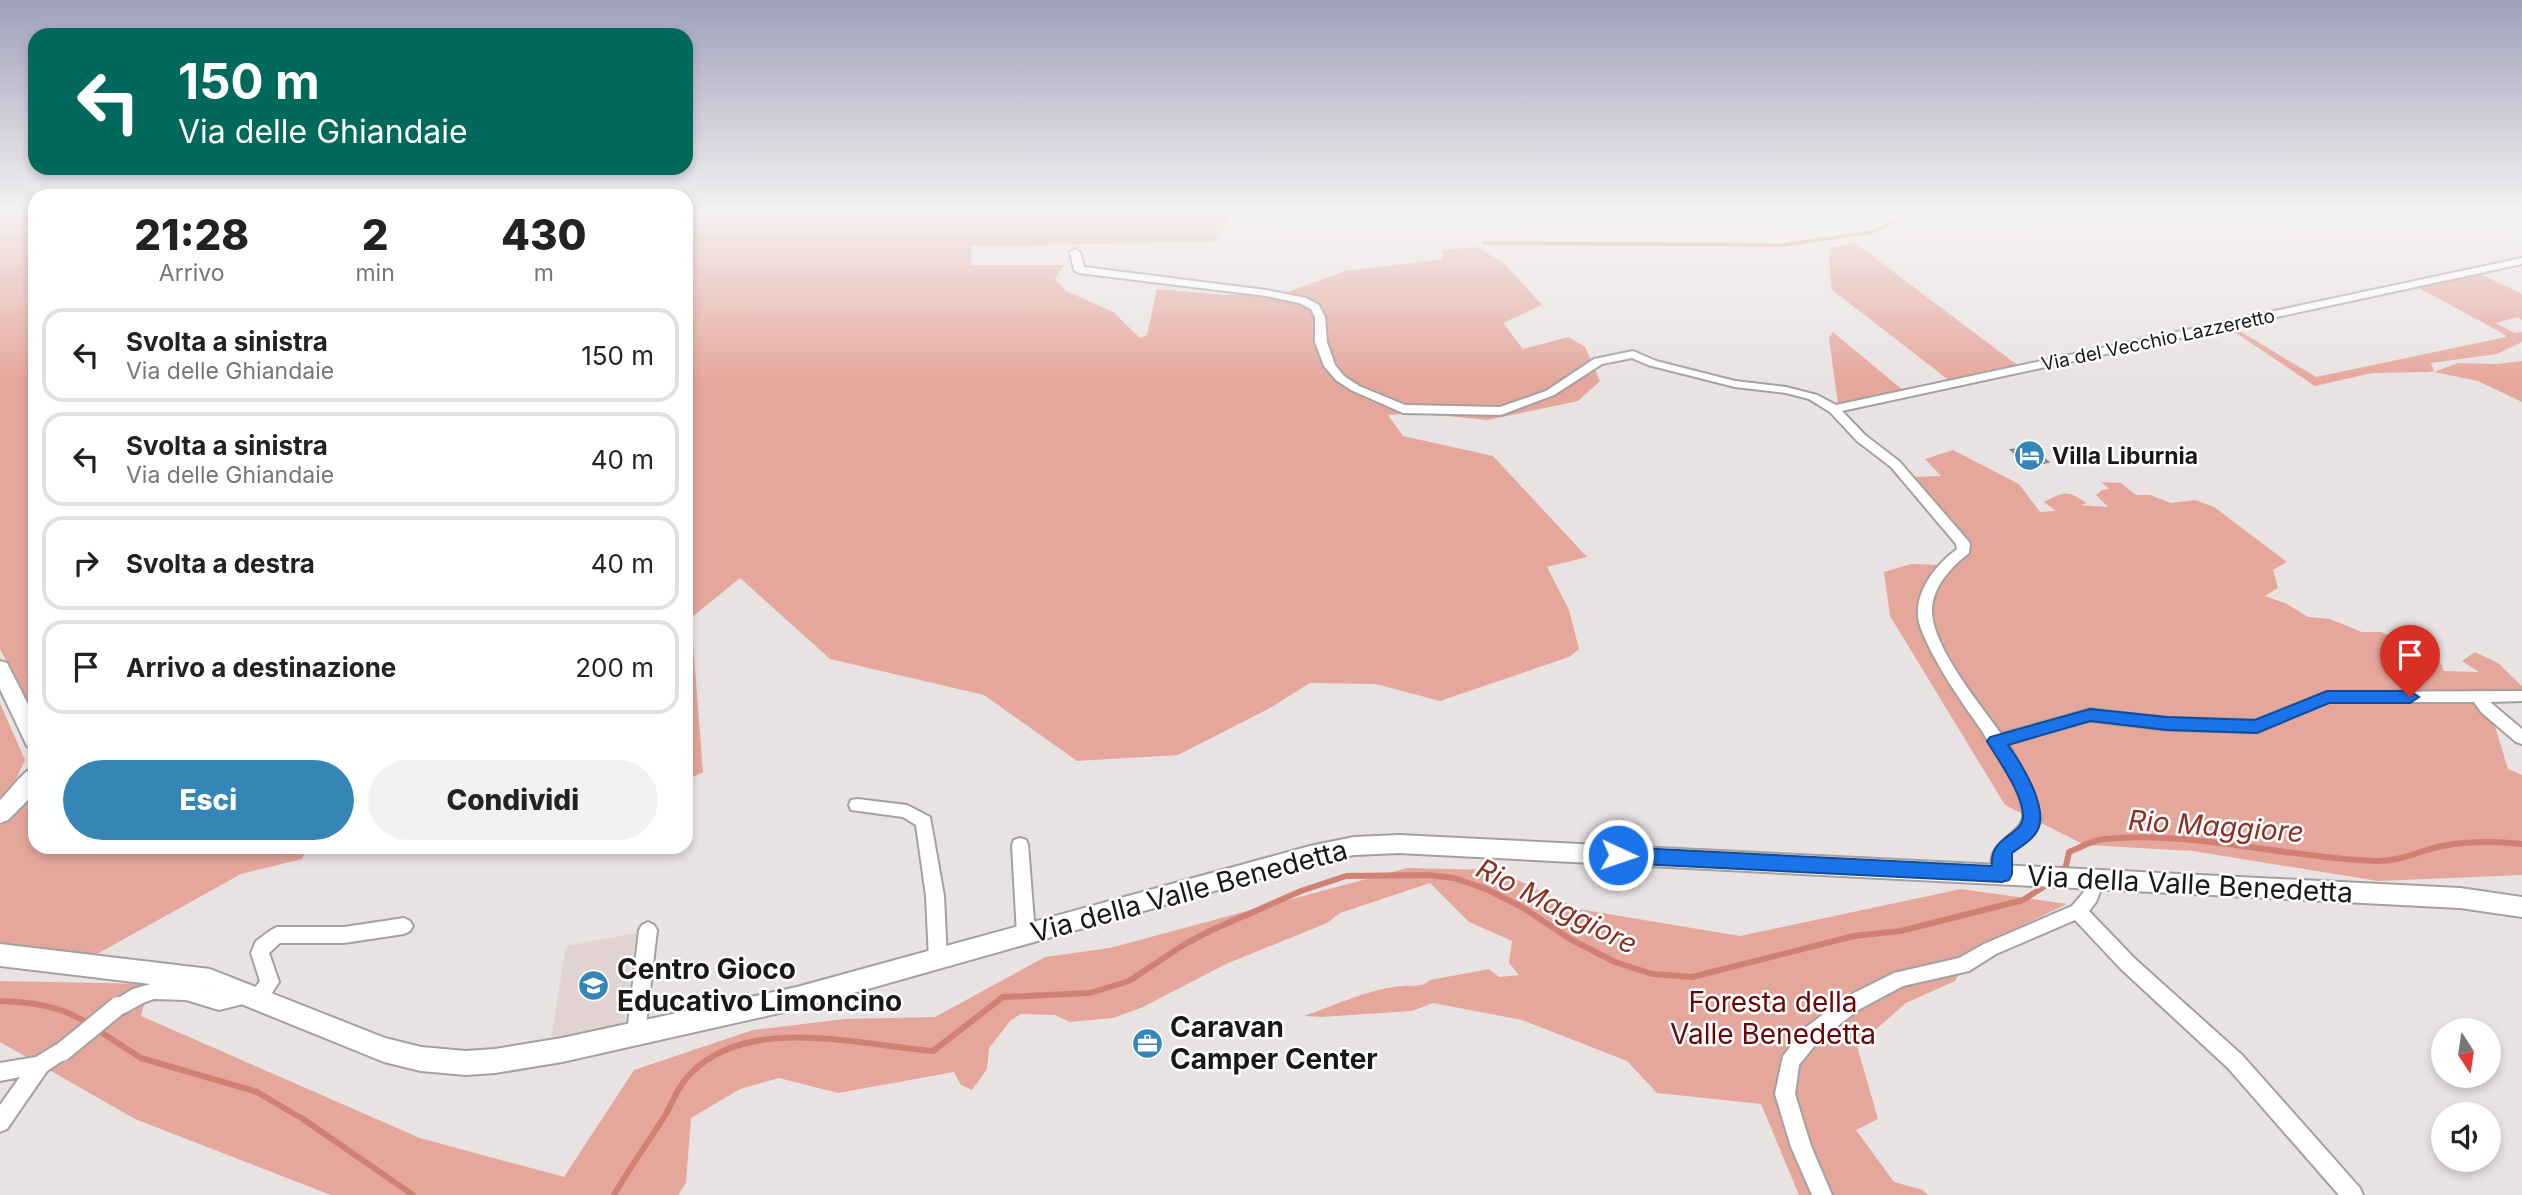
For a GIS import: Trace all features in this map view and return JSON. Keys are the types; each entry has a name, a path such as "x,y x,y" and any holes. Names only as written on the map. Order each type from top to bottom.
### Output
{"main road":[{"path":"0,668 28,726"},
{"path":"0,814 28,786"},
{"name":"Via della Valle Benedetta","path":"0,955 187,975 210,980 384,1050 421,1059 467,1063 562,1050 797,998 1310,855 1354,846 1399,844 2002,874 2460,898 2522,907"}],"street":[{"path":"1079,270 1266,293 1302,300 1315,307 1320,317 1321,342 1330,366 1340,378 1354,388 1403,409 1501,411 1550,393 1598,361 1633,354 1652,363 1735,384 1786,390 1813,397 1834,409 1861,438 1895,464 1963,543 1964,550 1940,572 1929,594 1925,620 1947,671 2015,768 2033,815 2029,829 2004,848 2000,858 2002,874"},
{"name":"Via del Vecchio Lazzeretto","path":"1834,409 2481,270"},
{"path":"1996,741 2090,715 2167,724 2257,726 2327,697 2522,696"},
{"path":"2478,697 2486,708 2522,738"},
{"path":"857,805 907,811 924,822 935,897 938,958"},
{"path":"1020,845 1026,934"},
{"path":"1822,1195 1801,1147 1784,1094 1790,1062 1812,1034 1853,1003 1900,979 1963,965 1990,949 2078,911 2090,897 2087,879"},
{"name":"Via della Valle Benedetta","path":"2078,911 2092,929 2151,988 2218,1045 2353,1195"},
{"path":"0,1072 40,1065 62,1052 118,1006 154,991 186,992 219,1002 253,996 270,982 260,953 262,946 277,935 344,935 404,926"},
{"path":"636,1033 648,930"},
{"path":"0,1122 40,1065"}],"shaded area":[{"name":"Centro Gioco Educativo Limoncino","path":"636,933 624,1025 551,1039 566,946"}],"green space":[{"path":"0,270 28,270 28,703 0,649"},
{"path":"693,270 1061,270 1055,279 1066,291 1113,312 1140,338 1147,335 1157,289 1225,295 1282,294 1356,270 1510,270 1542,305 1503,323 1523,349 1569,337 1585,347 1600,381 1578,401 1488,420 1415,413 1388,415 1403,436 1493,456 1587,557 1547,567 1569,610 1579,649 1569,657 1440,701 1376,684 1310,683 1270,708 1178,755 1077,761 984,695 830,659 740,578 693,616"},
{"path":"1830,270 1891,270 2020,367 1950,381 1831,289"},
{"path":"2478,273 2522,294 2522,320 2518,317 2496,323 2514,333 2522,332 2522,342 2497,354 2431,363 2434,371 2372,373 2315,386 2230,329 2238,330 2316,377 2506,337 2417,287"},
{"path":"1833,332 1904,391 1838,404 1829,338"},
{"path":"2522,361 2522,402 2478,381 2434,372 2458,363 2497,364"},
{"path":"1953,450 2019,484 2040,512 2056,511 2044,502 2066,494 2087,503 2081,505 2108,507 2096,495 2109,489 2101,482 2121,483 2136,495 2150,495 2171,503 2195,500 2214,507 2287,562 2273,570 2278,588 2265,596 2287,604 2308,617 2330,619 2362,632 2381,632 2438,657 2444,671 2479,672 2462,661 2475,652 2498,663 2522,686 2522,692 2486,697 2508,769 2522,775 2522,875 2378,881 2193,851 2085,845 2005,805 1890,616 1884,572 1911,564 1942,565 1966,558 1965,542 1912,477 1941,476 1925,459"},
{"path":"693,644 703,772 693,777"},
{"path":"0,703 25,760 14,784 0,798"},
{"path":"28,803 28,854 304,854 302,859 241,874 97,954 0,944 0,823"},
{"name":"Foresta della Valle Benedetta","path":"1407,868 1497,870 1578,909 1740,936 1961,889 2067,904 1973,949 1955,981 1906,1003 1857,1046 1878,1119 1856,1130 1894,1182 1923,1190 1928,1195 1799,1195 1761,1104 1657,1093 1627,1061 1522,1020 1433,1003 1412,1011 1304,1016 1366,993 1391,987 1421,985 1430,980 1489,969 1499,977 1519,975 1509,963 1512,941 1469,922 1430,883 1340,913 1327,923 1226,964 1143,1007 1113,1018 1070,1022 1055,1015 1021,1014 1011,1020 989,1048 987,1069 972,1090 961,1085 954,1072 838,1093 779,1078 740,1089 691,1118 686,1183 678,1195 331,1195 135,1119 0,1042 0,981 149,984 141,1016 420,1138 564,1177 634,1070 753,1030 845,1019 935,1017 1045,957 1110,948"}],"building":[{"path":"2030,447 2048,462 2030,466 2011,450"}],"waterway":[{"name":"Rio Maggiore","path":"2061,871 2066,866 2069,852 2091,842 2138,837 2206,841 2375,861 2392,860 2462,843 2522,844"},
{"name":"Rio Maggiore","path":"614,1195 666,1114 683,1082 715,1055 743,1044 806,1038 933,1051 1003,997 1090,993 1129,981 1185,944 1212,930 1301,891 1346,876 1428,875 1454,878 1486,889 1522,907 1570,939 1615,962 1652,974 1692,977 1854,936 1901,931 2023,900 2048,884"},
{"name":"Rio Maggiore","path":"0,1001 46,1006 89,1024"},
{"name":"Rio Maggiore","path":"96,1029 141,1058 257,1092 303,1119 413,1195"}],"place":[{"name":"Villa Liburnia","path":"2029,456"},
{"name":"Centro Gioco Educativo Limoncino","path":"594,985"},
{"name":"Caravan Camper Center","path":"1147,1043"}],"route":[{"path":"1618,855 2002,874 2000,858 2004,848 2029,829 2033,815 2015,768 1996,741 2090,715 2167,724 2257,726 2327,697 2410,697"}]}
